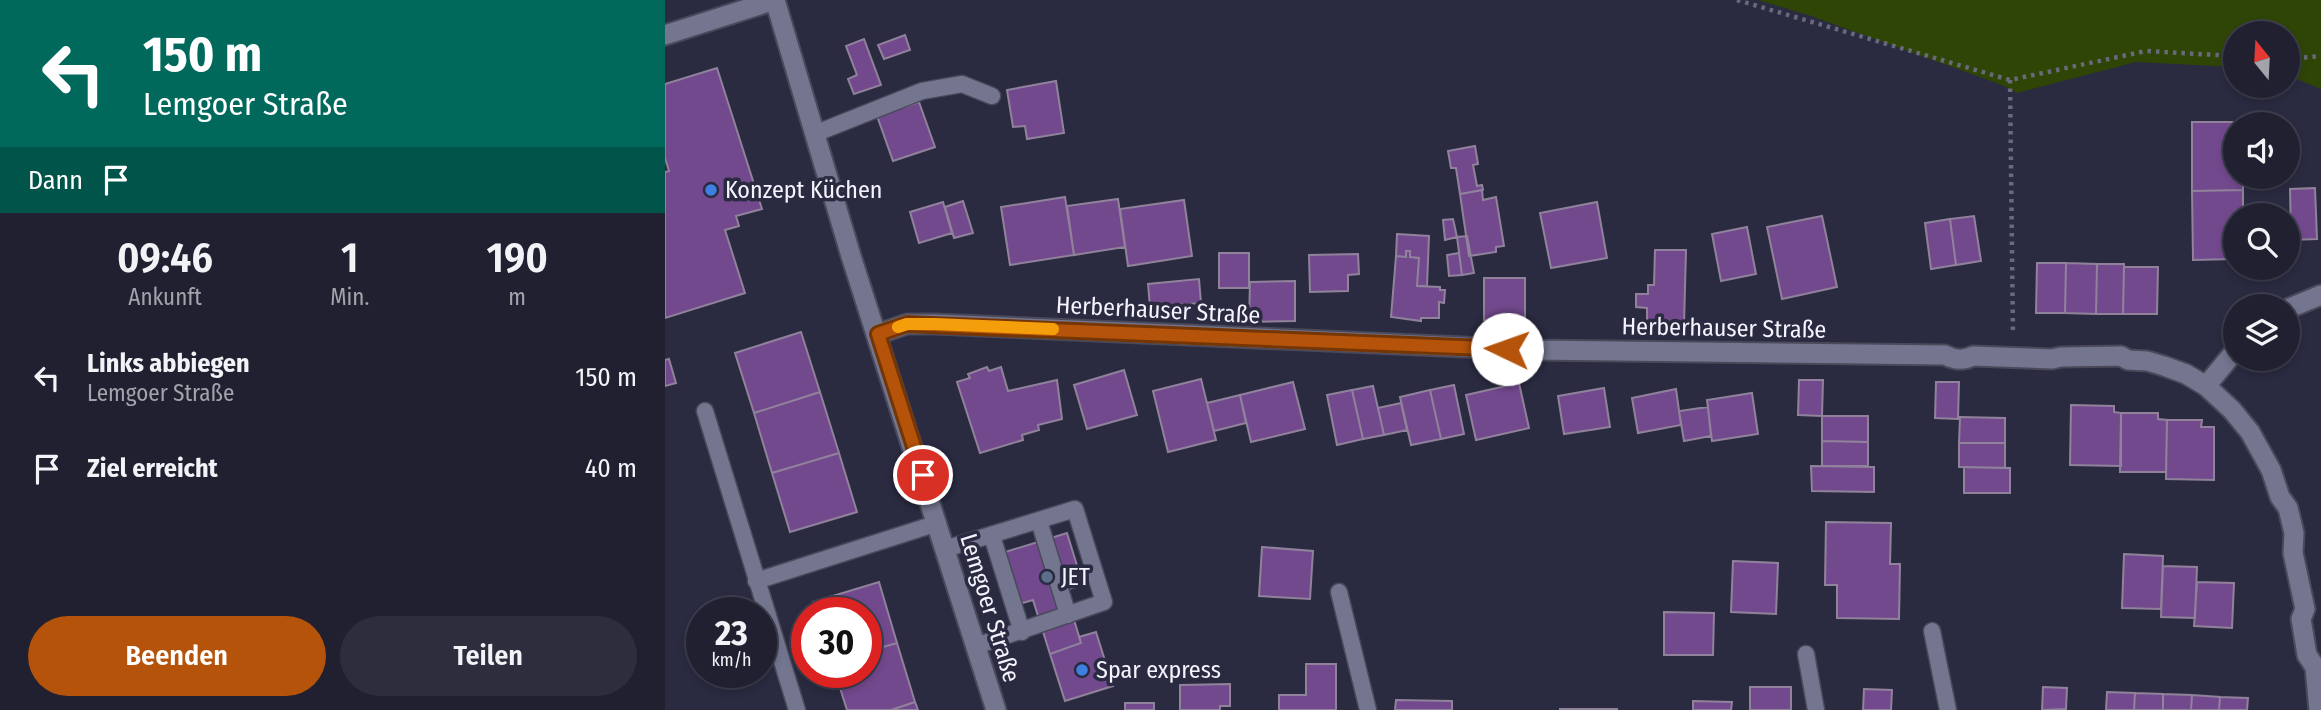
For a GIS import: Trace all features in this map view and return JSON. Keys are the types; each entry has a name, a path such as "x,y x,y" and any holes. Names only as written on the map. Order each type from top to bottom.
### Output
{"street":[{"path":"665,35 775,0"},
{"name":"Lemgoer Straße","path":"775,0 814,134 996,710"},
{"path":"2300,304 2321,295"},
{"name":"Herberhauser Straße","path":"878,334 907,324 935,324 1534,350 1945,355 1952,359 1965,360 1973,356 2052,359 2121,356 2128,360 2147,361 2186,374 2206,386 2250,432 2271,470 2280,497 2288,508 2294,533 2293,553 2305,609 2301,619 2307,655 2318,678 2319,710"},
{"path":"2206,386 2223,365"}],"lane":[{"path":"814,134 922,91 962,85 992,96"},
{"path":"705,411 797,710"},
{"path":"946,549 1075,509 1104,602 976,646"},
{"path":"1039,521 1068,615"},
{"path":"756,581 938,523"},
{"path":"992,536 1022,632"},
{"path":"1339,592 1368,710"},
{"path":"1932,631 1948,710"},
{"path":"1806,654 1815,710"}],"path":[{"path":"1737,0 2010,80 2146,51 2223,55"},
{"path":"2300,58 2321,56"},
{"path":"2010,80 2014,357"}],"green space":[{"path":"1758,0 2321,0 2321,89 2300,80 2300,21 2223,21 2223,66 2136,62 2017,93 2002,85 1811,16"}],"building":[{"path":"905,35 910,50 884,59 878,45"},
{"path":"864,39 881,85 854,94 848,79 857,75 846,46"},
{"name":"Konzept Küchen","path":"717,68 762,209 736,216 739,226 725,230 745,293 665,318 665,172 669,171 665,158 665,84"},
{"path":"1056,81 1064,133 1027,139 1025,126 1013,127 1007,90"},
{"path":"919,102 935,147 893,161 877,116"},
{"path":"2192,122 2223,122 2223,189 2243,190 2192,191"},
{"path":"1475,146 1478,164 1473,165 1477,186 1482,185 1483,190 1460,194 1456,168 1451,168 1448,151"},
{"path":"2315,188 2317,239 2300,240 2300,203 2290,203 2290,189"},
{"path":"1482,190 1483,200 1496,197 1504,246 1496,247 1496,252 1469,256 1460,194"},
{"path":"2243,190 2243,203 2223,203 2223,259 2193,260 2192,191"},
{"path":"1065,197 1074,255 1010,265 1001,207"},
{"path":"1118,199 1125,247 1074,255 1067,206"},
{"path":"1184,200 1192,256 1128,266 1120,209"},
{"path":"963,201 973,233 954,238 945,207"},
{"path":"943,202 952,233 919,243 910,212"},
{"path":"1597,202 1607,258 1551,268 1540,213"},
{"path":"1822,216 1837,287 1782,299 1767,227"},
{"path":"1974,216 1981,261 1956,265 1950,219"},
{"path":"1453,219 1457,237 1445,240 1443,220"},
{"path":"1950,219 1956,265 1931,269 1925,223"},
{"path":"1747,227 1756,274 1721,281 1712,234"},
{"path":"1397,234 1429,236 1427,286 1417,286 1419,258 1410,257 1410,251 1406,251 1406,257 1396,256"},
{"path":"1467,236 1474,273 1462,275 1457,237"},
{"path":"1655,250 1686,250 1684,325 1647,322 1647,308 1636,307 1636,294 1648,294 1648,285 1654,285"},
{"path":"1406,251 1410,251 1410,257 1419,258 1417,286 1440,287 1440,290 1445,290 1444,303 1439,302 1439,318 1421,318 1421,321 1391,317 1396,256 1406,257"},
{"path":"1219,253 1249,253 1249,288 1219,288"},
{"path":"1459,253 1462,275 1449,276 1447,255"},
{"path":"1358,254 1359,274 1348,275 1348,291 1310,292 1309,255"},
{"path":"2037,263 2066,263 2065,313 2036,313"},
{"path":"2066,263 2097,264 2096,314 2065,313"},
{"path":"2097,264 2124,264 2123,314 2096,314"},
{"path":"2124,267 2158,267 2157,314 2123,314"},
{"path":"1484,278 1525,278 1525,321 1484,320"},
{"path":"1199,279 1201,303 1150,307 1148,284"},
{"path":"1295,281 1295,321 1249,322 1250,282"},
{"path":"801,332 820,392 754,413 735,353"},
{"path":"669,359 676,383 665,386 665,360"},
{"path":"987,367 989,371 1001,367 1008,391 1057,380 1062,419 1038,425 1039,430 1022,435 1023,440 980,453 957,382 970,378 968,374"},
{"path":"1124,370 1137,415 1087,429 1074,385"},
{"path":"1201,379 1216,440 1168,452 1153,391"},
{"path":"1799,380 1823,380 1822,416 1798,415"},
{"path":"1293,382 1305,429 1251,442 1240,395"},
{"path":"1936,382 1959,382 1958,419 1935,418"},
{"path":"1519,383 1529,428 1476,440 1466,395"},
{"path":"1454,385 1464,434 1441,439 1430,390"},
{"path":"1373,386 1384,435 1363,439 1352,390"},
{"path":"1604,388 1610,427 1564,434 1558,396"},
{"path":"1676,389 1681,425 1638,433 1632,398"},
{"path":"1352,390 1363,439 1337,445 1327,395"},
{"path":"1430,390 1441,439 1411,445 1400,397"},
{"path":"820,392 839,453 772,473 754,413"},
{"path":"1752,393 1758,434 1712,441 1707,400"},
{"path":"1240,395 1246,423 1214,431 1207,403"},
{"path":"1401,403 1407,430 1384,435 1378,408"},
{"path":"2071,405 2114,406 2114,412 2121,413 2121,466 2070,465"},
{"path":"1708,407 1711,436 1684,441 1679,411"},
{"path":"2121,413 2158,413 2158,419 2167,420 2166,472 2120,472"},
{"path":"1822,416 1868,416 1868,442 1822,441"},
{"path":"1960,417 2005,418 2005,443 1959,443"},
{"path":"2167,420 2202,420 2201,427 2214,427 2214,480 2166,479"},
{"path":"1822,441 1868,442 1868,466 1822,466"},
{"path":"1959,443 2005,443 2005,468 1959,467"},
{"path":"839,453 857,512 790,532 772,473"},
{"path":"1811,466 1874,467 1874,492 1812,491"},
{"path":"1964,467 2010,468 2010,493 1964,493"},
{"path":"1826,522 1891,523 1890,564 1900,564 1899,619 1837,618 1837,585 1825,585"},
{"path":"1067,533 1083,585 1065,590 1081,643 1050,654 1033,600 1019,604 1002,553"},
{"path":"1262,547 1313,551 1310,599 1259,596"},
{"path":"2124,554 2163,556 2161,609 2122,608"},
{"path":"1733,561 1778,563 1776,614 1731,612"},
{"path":"2163,566 2197,567 2195,618 2161,617"},
{"path":"879,582 897,643 882,647 882,597 830,597"},
{"path":"2197,582 2234,583 2232,628 2194,626"},
{"path":"1664,612 1714,613 1713,655 1664,655"},
{"name":"Spar express","path":"1096,632 1113,686 1065,701 1050,654 1081,643 1079,637"},
{"path":"897,643 915,702 891,710 847,710 840,688 882,688 882,647"},
{"path":"1306,664 1336,664 1336,710 1279,710 1279,695 1306,695"},
{"path":"1230,684 1230,706 1220,706 1220,710 1180,710 1180,685"},
{"path":"1750,687 1791,687 1791,710 1750,710"},
{"path":"2043,687 2067,688 2066,709 2042,710"},
{"path":"1864,689 1892,690 1891,710 1863,710"},
{"path":"2107,692 2135,693 2134,710 2106,710"},
{"path":"2135,693 2163,694 2163,710 2134,710"},
{"path":"2163,694 2192,695 2191,710 2163,710"},
{"path":"2192,695 2220,697 2219,710 2191,710"},
{"path":"2220,697 2248,698 2247,710 2219,710"},
{"path":"1396,700 1452,701 1452,710 1395,710"},
{"path":"1693,701 1732,702 1731,710 1693,710"},
{"path":"915,702 918,710 891,710"},
{"path":"1125,703 1154,703 1154,710 1125,710"},
{"path":"1617,709 1617,710 1560,710"}],"slow traffic":[{"path":"898,327 907,324 935,324 1053,329"}],"place":[{"name":"Konzept Küchen","path":"711,190"},
{"name":"JET","path":"1047,577"},
{"name":"Spar express","path":"1082,670"}],"route":[{"path":"923,475 878,334 907,324 1507,349"}]}
